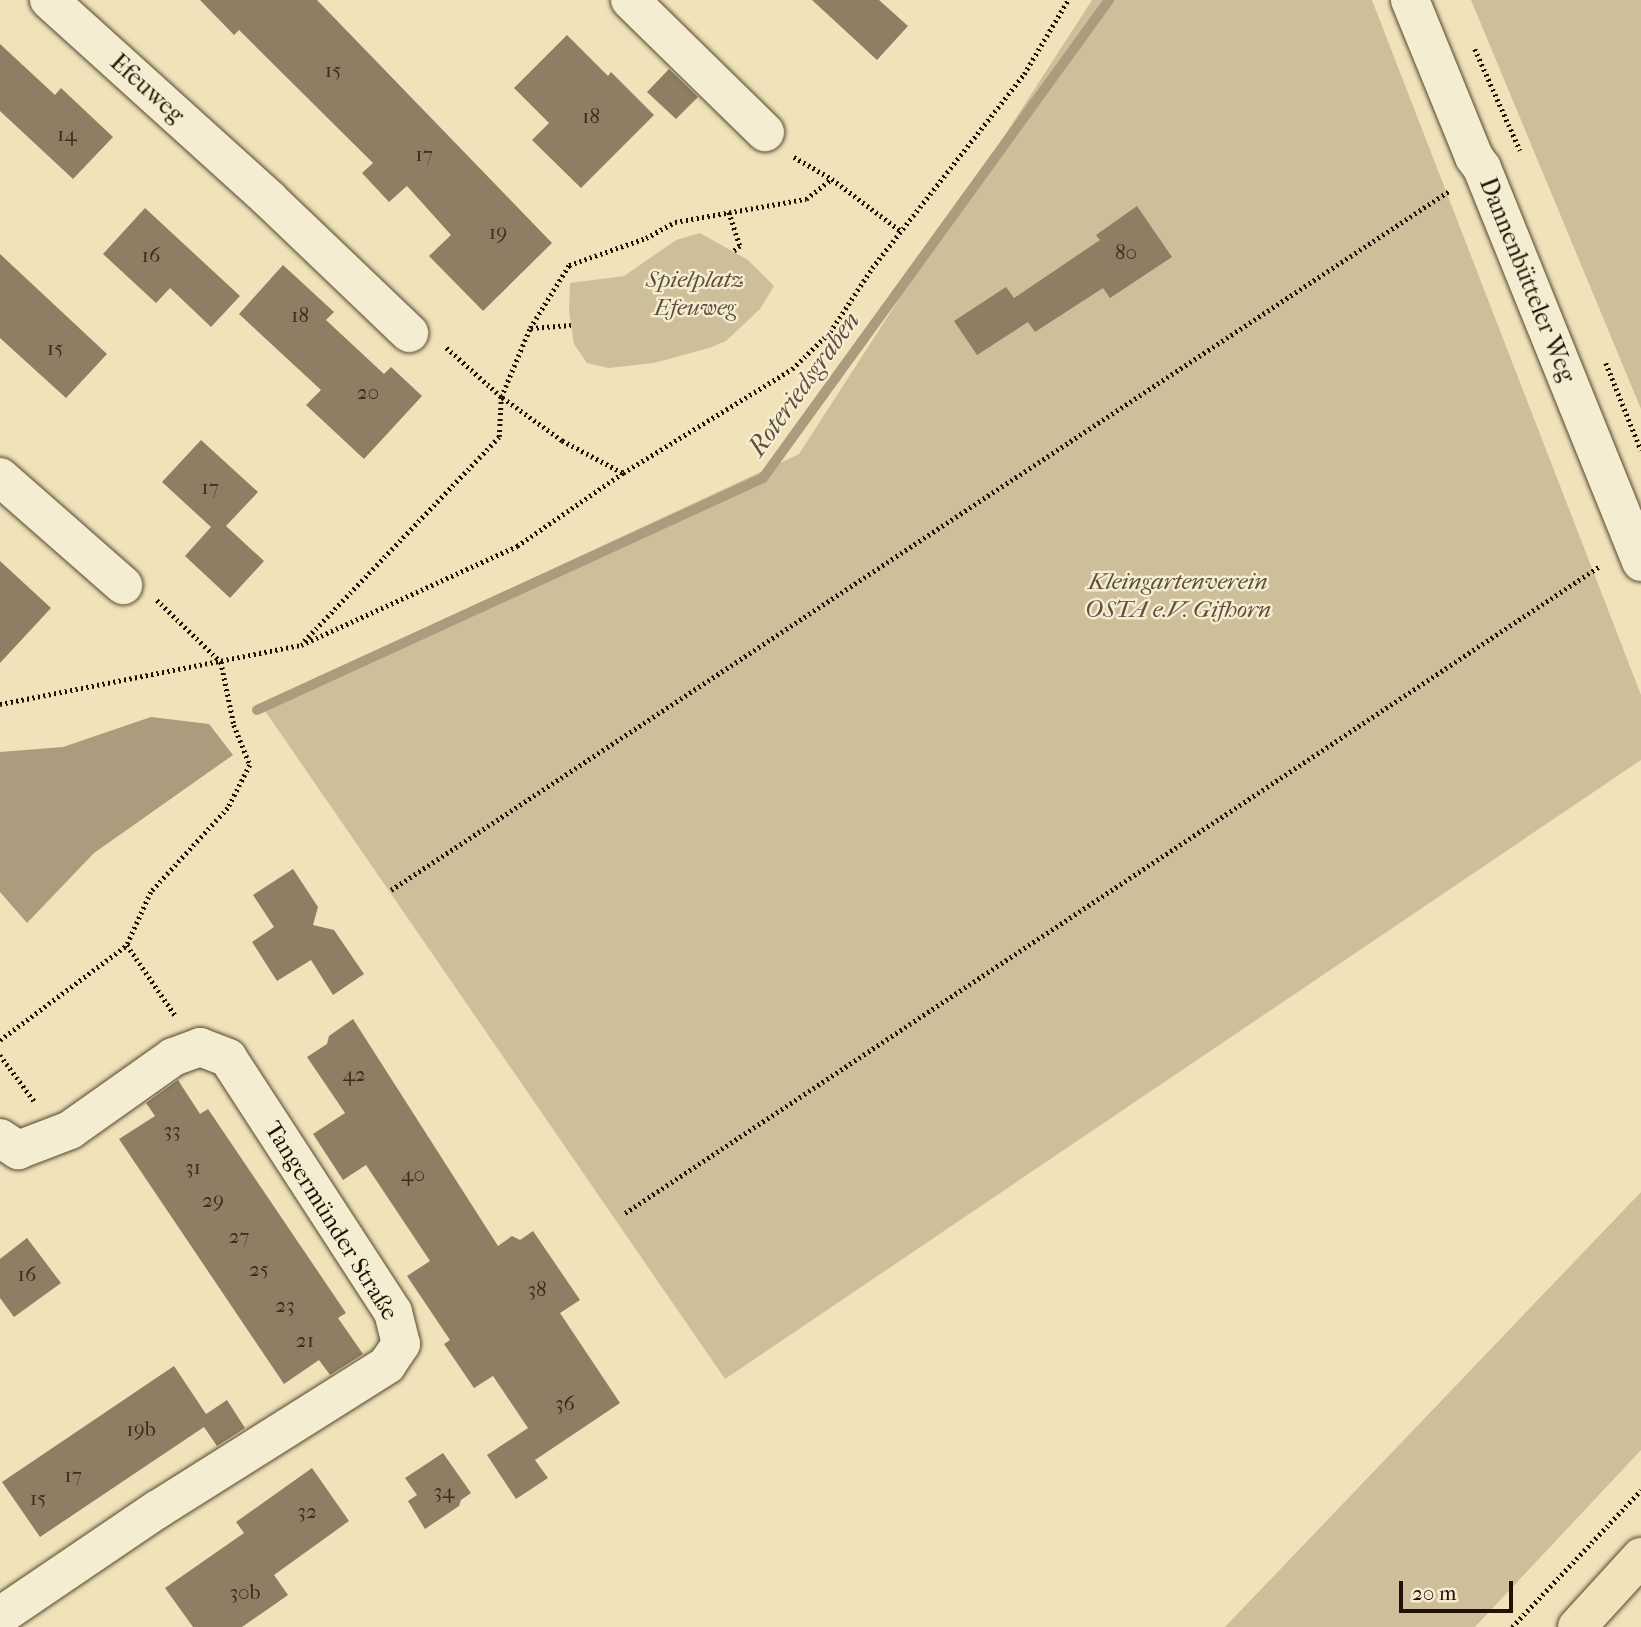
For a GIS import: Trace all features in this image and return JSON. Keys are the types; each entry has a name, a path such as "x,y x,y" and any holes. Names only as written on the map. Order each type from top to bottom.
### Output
{"main road":[{"path":"1577,1627 1641,1557"}],"street":[{"name":"Efeuweg","path":"49,0 246,178 409,333"},
{"path":"630,0 765,132"},
{"name":"Dannenbütteler Weg","path":"1410,0 1474,157 1482,169 1638,555"},
{"path":"0,477 123,585"},
{"path":"0,1138 19,1150 70,1130 173,1057 200,1047"},
{"name":"Tangermünder Straße","path":"0,1616 158,1509 387,1365 401,1344 393,1312 228,1058 200,1047"}],"path":[{"path":"0,704 301,645 517,546 623,473 792,369 830,332 872,268 1024,74 1068,0"},
{"path":"765,132 805,166 832,178 902,232"},
{"path":"391,890 1482,169"},
{"path":"301,645 499,437 501,397 530,328 569,265 646,238 675,222 806,200 832,178"},
{"path":"729,212 740,246 733,252"},
{"path":"530,328 572,325"},
{"path":"409,333 429,333 501,397 562,441 623,473"},
{"path":"625,1213 1511,622 1600,566 1638,555"},
{"path":"0,1040 127,945 151,892 228,807 250,765 234,725 221,662 145,589 123,585"},
{"path":"127,945 200,1047"},
{"path":"1512,1627 1641,1490"}],"green space":[{"name":"Kleingartenverein OSTA e.V. Gifhorn","path":"1092,0 1372,0 1641,695 1641,760 725,1379 261,705 799,454"},
{"path":"1471,0 1641,0 1641,409"},
{"name":"Spielplatz Efeuweg","path":"700,233 748,260 774,286 760,309 726,341 709,348 654,363 608,368 587,363 574,344 569,311 570,283 624,276 676,240"},
{"path":"1641,1192 1641,1450 1475,1627 1225,1627"}],"shaded area":[{"path":"151,717 209,724 233,755 94,853 27,923 0,892 0,752 63,747"}],"building":[{"path":"200,0 317,0 552,243 483,311 429,256 451,235 407,186 389,202 362,173 373,163 239,30 234,35"},
{"path":"812,0 879,0 908,26 877,60"},
{"path":"567,35 608,76 611,72 654,115 581,188 532,140 549,123 514,88"},
{"path":"0,44 55,95 61,88 113,137 73,179 0,111"},
{"path":"669,69 698,97 676,119 647,92"},
{"path":"1137,206 1172,257 1110,298 1103,288 1035,332 1028,322 977,355 954,321 1006,287 1014,298 1100,240 1096,235"},
{"path":"145,208 240,296 211,327 170,288 156,303 103,254"},
{"path":"0,254 107,354 66,398 0,338"},
{"path":"283,265 334,312 326,320 384,374 391,367 422,396 364,459 306,405 321,390 239,314"},
{"path":"201,440 258,492 226,526 264,561 230,598 185,556 211,527 162,482"},
{"path":"0,561 51,608 0,663"},
{"path":"293,869 318,907 313,925 334,930 364,974 333,995 311,960 277,981 252,942 274,927 253,895"},
{"path":"353,1019 498,1246 512,1236 520,1240 533,1231 580,1300 560,1313 620,1403 535,1460 548,1478 516,1499 487,1455 528,1428 493,1376 474,1388 444,1344 450,1340 407,1276 430,1261 366,1165 343,1180 313,1134 345,1113 307,1057 327,1044 329,1036"},
{"path":"178,1080 200,1114 208,1109 346,1313 338,1318 363,1354 330,1375 319,1360 284,1384 119,1139 155,1116 146,1103"},
{"path":"27,1238 61,1283 14,1317 0,1298 0,1259"},
{"path":"174,1366 206,1414 227,1400 245,1428 217,1446 204,1427 40,1537 2,1482"},
{"path":"443,1453 471,1493 461,1500 459,1506 425,1529 408,1501 417,1495 405,1478"},
{"path":"312,1468 349,1521 274,1575 288,1595 242,1627 193,1627 165,1588 244,1533 236,1522"}],"waterway":[{"name":"Roteriedsgraben","path":"257,710 763,478 1109,0"}]}
